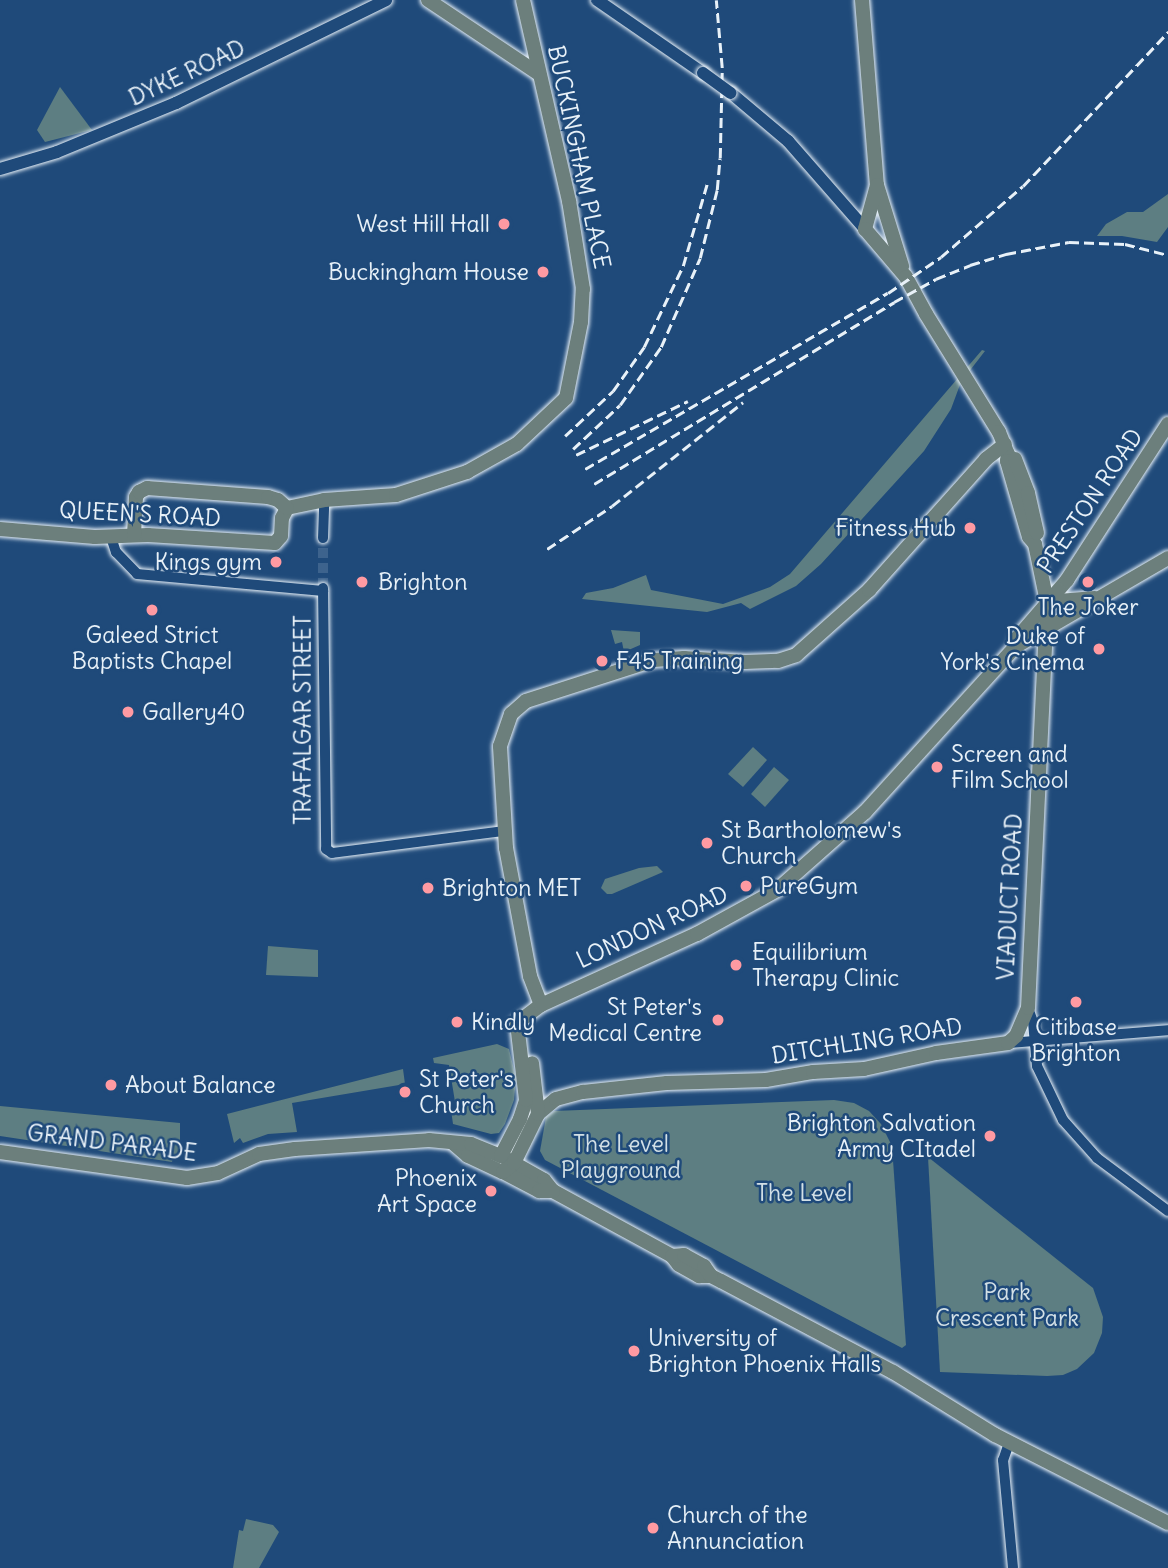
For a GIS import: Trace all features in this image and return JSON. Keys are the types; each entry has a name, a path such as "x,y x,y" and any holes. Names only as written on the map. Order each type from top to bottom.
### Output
{"main road":[{"name":"DYKE ROAD","path":"0,169 57,152 176,103 386,0"},
{"path":"428,0 539,75"},
{"name":"BUCKINGHAM PLACE","path":"324,500 396,495 467,472 517,444 562,404 569,391 583,289 569,201 523,0"},
{"path":"597,0 731,93 788,141 906,277"},
{"path":"863,0 877,185 906,277"},
{"path":"521,61 529,60 534,53"},
{"path":"865,229 877,185"},
{"name":"VIADUCT ROAD","path":"906,277 1006,449 1029,537 1035,544 1047,602 1049,626 1028,1007"},
{"name":"PRESTON ROAD","path":"1047,602 1068,580 1168,424"},
{"path":"541,1005 530,976 504,831 500,746 507,720 522,704 654,660 684,658 745,662 789,658 810,645 869,590 986,459 1006,449"},
{"path":"134,535 139,492 167,488 240,494 278,500 287,508 324,500"},
{"name":"QUEEN'S ROAD","path":"0,529 111,537 134,535 250,543 278,542 287,508"},
{"name":"LONDON ROAD","path":"519,1030 541,1005 697,934 777,890 865,812 1015,647 1168,558"},
{"path":"1047,602 1103,597"},
{"name":"LONDON ROAD","path":"1015,647 1017,638 1047,602"},
{"path":"1008,1043 1016,1036 1028,1007"},
{"path":"505,1165 538,1114 537,1083 527,1043 519,1030"},
{"path":"505,1165 526,1100 527,1085 518,1043 519,1030"},
{"name":"DITCHLING ROAD","path":"538,1114 556,1099 583,1092 667,1083 766,1080 864,1069 936,1053 1008,1043"},
{"name":"GRAND PARADE","path":"0,1152 164,1177 195,1178 218,1173 247,1158 268,1153 429,1140 471,1144 539,1191 553,1191 672,1256 684,1255 704,1266 711,1276 892,1372 1009,1443 1098,1485 1168,1523"}],"street":[{"path":"323,538 324,500"},
{"name":"TRAFALGAR STREET","path":"111,537 117,552 137,574 323,589 327,851 332,853 504,831"},
{"name":"VIADUCT ROAD","path":"1028,1007 1034,1027 1033,1042 1038,1070 1057,1111 1070,1130 1097,1158 1168,1211"},
{"name":"DITCHLING ROAD","path":"1008,1043 1168,1030"},
{"path":"1009,1443 1003,1460 1013,1568"}],"green space":[{"path":"60,87 92,130 45,142 37,130"},
{"path":"1168,194 1168,227 1157,242 1122,236 1097,236 1106,224 1127,212 1143,212"},
{"path":"982,350 985,351 961,382 951,409 924,451 821,564 796,586 750,609 741,603 707,612 582,599 586,593 613,588 646,575 651,590 723,604 770,587 790,574"},
{"path":"611,630 640,632 640,645 624,652 622,642 615,644"},
{"path":"753,747 767,760 743,787 728,774"},
{"path":"774,767 789,780 765,807 751,794"},
{"path":"657,866 663,872 612,894 607,894 601,888 605,879 639,868"},
{"path":"268,946 318,950 318,977 266,975"},
{"path":"497,1044 509,1049 516,1078 514,1100 505,1124 499,1133 491,1134 453,1124 451,1110 456,1108 449,1065 434,1063 433,1058"},
{"path":"403,1069 405,1084 292,1103 297,1132 268,1134 243,1143 240,1138 234,1143 227,1114"},
{"name":"The Level","path":"834,1100 854,1103 869,1111 881,1124 892,1146 906,1345 902,1348 545,1160 540,1151 546,1117 554,1111"},
{"path":"0,1106 180,1123 180,1156 174,1155 172,1162 0,1136"},
{"name":"Park Crescent Park","path":"928,1157 1093,1288 1103,1317 1102,1333 1094,1353 1077,1369 1063,1375 1047,1376 940,1372"},
{"path":"246,1519 273,1525 279,1532 259,1568 233,1568 239,1530 243,1531"}],"tunnel":[{"path":"323,538 323,588"}],"railway":[{"path":"573,449 620,405 661,347 700,258 717,190 720,158 722,68 716,0"},
{"path":"585,469 888,293 941,257 1023,186 1168,32"},
{"path":"565,436 613,391 644,347 683,266 707,184"},
{"path":"594,484 894,302 936,279 970,265 1006,254 1069,242 1125,244 1168,255"},
{"path":"576,455 688,401"},
{"path":"547,549 612,506 743,402"}],"place":[{"name":"West Hill Hall","path":"504,224"},
{"name":"Buckingham House","path":"543,272"},
{"name":"Fitness Hub","path":"970,528"},
{"name":"Kings gym","path":"276,562"},
{"name":"Brighton","path":"362,582"},
{"name":"The Joker","path":"1088,582"},
{"name":"Galeed Strict Baptists Chapel","path":"152,610"},
{"name":"Duke of York's Cinema","path":"1099,649"},
{"name":"F45 Training","path":"602,661"},
{"name":"Gallery40","path":"128,712"},
{"name":"Screen and Film School","path":"937,767"},
{"name":"St Bartholomew's Church","path":"707,843"},
{"name":"PureGym","path":"746,886"},
{"name":"Brighton MET","path":"428,888"},
{"name":"Equilibrium Therapy Clinic","path":"736,965"},
{"name":"Citibase Brighton","path":"1076,1002"},
{"name":"St Peter's Medical Centre","path":"718,1020"},
{"name":"Kindly","path":"457,1022"},
{"name":"About Balance","path":"111,1085"},
{"name":"St Peter's Church","path":"405,1092"},
{"name":"Brighton Salvation Army CItadel","path":"990,1136"},
{"name":"Phoenix Art Space","path":"491,1191"},
{"name":"University of Brighton Phoenix Halls","path":"634,1351"},
{"name":"Church of the Annunciation","path":"653,1528"}],"park label":[{"name":"The Level Playground","path":"621,1157"}]}
